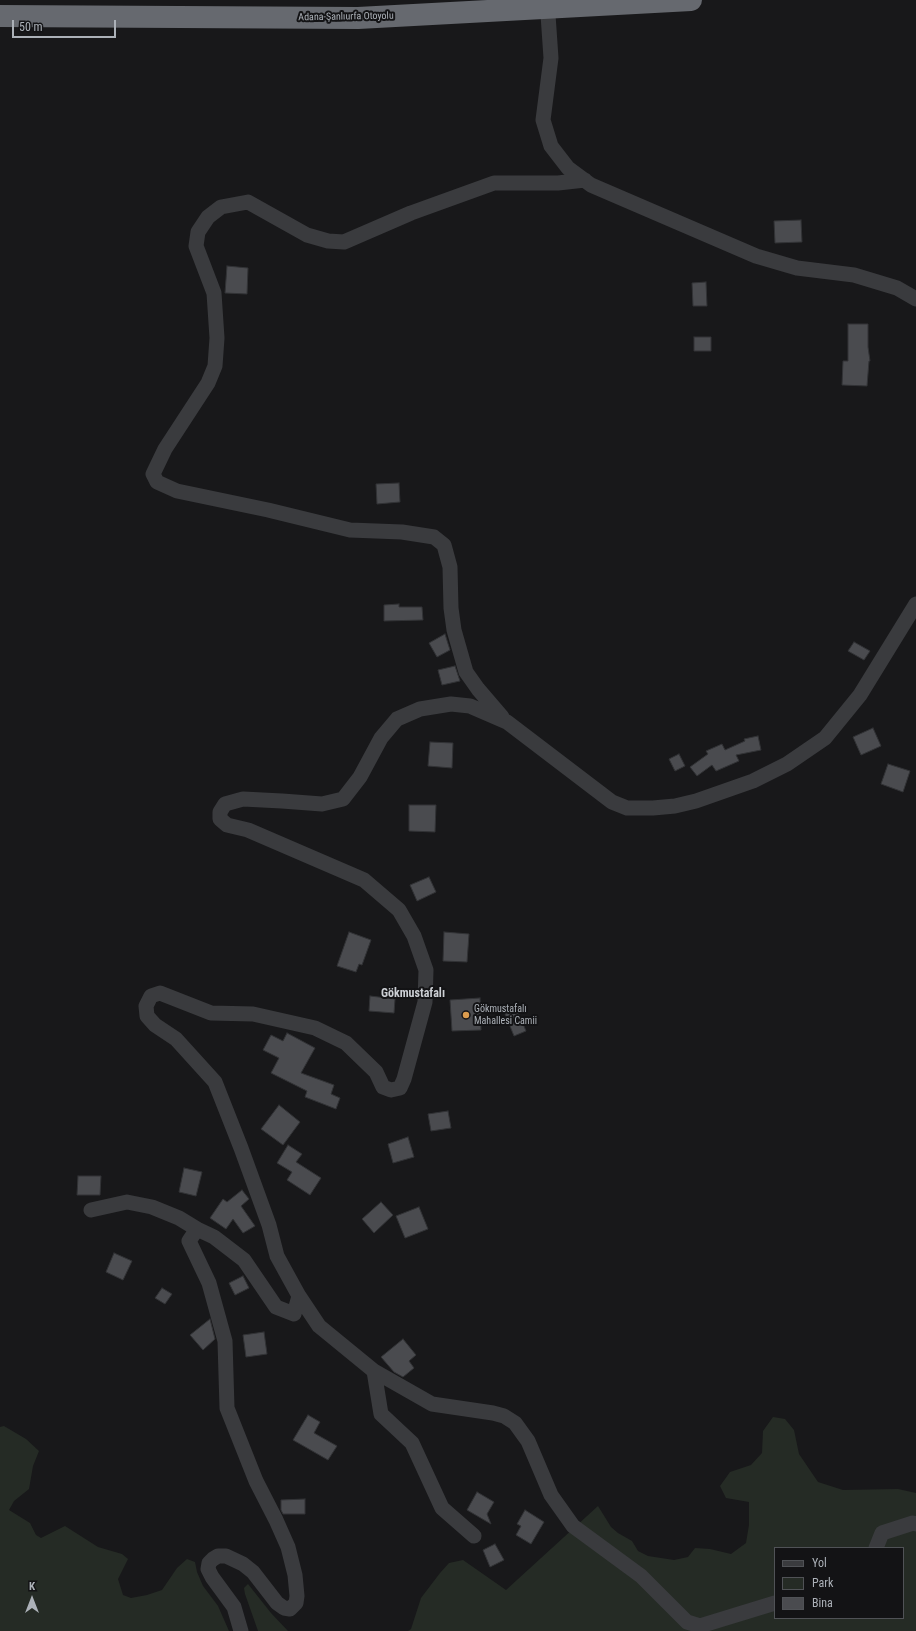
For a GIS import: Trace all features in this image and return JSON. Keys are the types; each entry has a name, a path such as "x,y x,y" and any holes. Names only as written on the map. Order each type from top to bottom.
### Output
{"highway":[{"name":"Adana-Şanlıurfa Otoyolu","path":"0,16 358,18 691,0"}],"street":[{"path":"547,0 551,58 543,120 551,146 568,168 591,184 756,256 797,268 854,275 897,288 916,299"},
{"path":"586,180 558,183 494,183 411,213 344,242 328,241 307,234 248,202 221,207 208,217 198,232 196,246 214,293 217,338 215,366 208,383 165,449 154,474 157,482 177,491 268,510 350,530 402,532 434,537 444,545 450,567 451,608 454,630 466,672 478,689 507,722 612,802 627,808 675,806 753,781 787,764 825,738 860,695 916,604"},
{"path":"507,722 470,706 451,704 420,709 397,719 381,738 360,777 343,799 322,804 282,800 243,799 225,804 220,812 220,819 227,825 248,830 364,880 399,910 414,936 426,970 425,1002 400,1088 391,1090 383,1087 376,1072 346,1044 315,1028 253,1014 211,1013 160,993 151,996 146,1006 147,1016 155,1025 176,1039 214,1082 241,1148 269,1225 277,1256 299,1296 320,1326 374,1371 432,1404 493,1413 504,1416 515,1423 528,1441 551,1495 573,1526 641,1576 686,1622 700,1626 774,1603"},
{"path":"92,1210 127,1202 152,1207 179,1218 214,1237 244,1260 276,1308 294,1314 299,1296"},
{"path":"197,1229 189,1241 209,1283 225,1341 227,1408 256,1481 288,1547 295,1575 297,1596 296,1604 290,1609 284,1608 270,1595 253,1572 243,1564 226,1556 218,1556 213,1558 209,1563 208,1569 212,1577 234,1607 241,1631"},
{"path":"374,1371 381,1414 412,1443 442,1508 474,1536"},
{"path":"876,1547 882,1533 913,1523 916,1524"}],"green space":[{"path":"773,1417 785,1419 794,1430 799,1454 818,1482 843,1490 898,1489 916,1493 916,1631 408,1631 411,1629 421,1598 449,1563 463,1560 506,1590 598,1506 611,1527 632,1541 638,1551 648,1556 674,1560 688,1557 695,1548 710,1549 731,1554 746,1543 749,1525 749,1502 726,1498 720,1486 730,1472 751,1465 762,1453 763,1431"},
{"path":"4,1426 26,1439 39,1451 33,1466 29,1489 14,1501 9,1510 30,1523 36,1535 41,1538 65,1526 98,1547 122,1554 128,1559 118,1579 123,1595 131,1598 162,1590 177,1568 187,1559 195,1562 197,1572 203,1586 218,1606 229,1631 0,1631 0,1427"},
{"path":"248,1584 271,1613 288,1631 258,1631 245,1594 244,1588"}],"building":[{"path":"801,220 802,242 775,243 774,221"},
{"path":"227,266 248,268 247,294 225,293"},
{"path":"706,282 707,306 693,306 692,283"},
{"path":"848,324 868,324 868,347 870,361 867,386 842,385 843,361 848,361"},
{"path":"694,337 711,337 711,351 694,351"},
{"path":"399,483 400,502 377,504 376,484"},
{"path":"399,604 399,607 422,607 423,620 384,621 384,605"},
{"path":"445,634 450,650 437,657 429,643"},
{"path":"854,642 870,651 864,660 848,651"},
{"path":"455,666 460,681 442,685 438,670"},
{"path":"873,728 881,746 861,755 853,737"},
{"path":"758,736 761,750 736,755 739,761 716,771 712,765 697,776 690,767 708,754 706,751 722,744 725,750 745,741 744,739"},
{"path":"430,742 453,743 452,768 428,766"},
{"path":"679,754 685,766 675,771 669,759"},
{"path":"888,764 910,771 903,792 881,784"},
{"path":"409,805 436,805 435,832 409,831"},
{"path":"429,877 436,892 417,901 410,885"},
{"path":"349,932 371,940 362,965 359,964 356,972 337,966"},
{"path":"444,932 469,934 467,962 443,961"},
{"path":"370,996 395,999 394,1013 369,1011"},
{"name":"Gökmustafalı Mahallesi Camii","path":"480,998 481,1030 452,1031 450,1000"},
{"path":"515,1004 526,1031 514,1036 503,1009"},
{"path":"287,1033 315,1048 301,1073 334,1085 331,1094 340,1098 336,1109 305,1097 307,1091 271,1073 279,1058 263,1050 271,1035 283,1041"},
{"path":"279,1105 300,1122 283,1145 261,1129"},
{"path":"448,1111 451,1128 431,1131 428,1114"},
{"path":"408,1137 414,1157 393,1163 388,1144"},
{"path":"288,1145 302,1154 296,1162 321,1178 310,1195 287,1180 292,1172 277,1163"},
{"path":"184,1168 202,1172 196,1196 179,1192"},
{"path":"78,1176 101,1176 100,1195 77,1195"},
{"path":"242,1190 249,1199 241,1206 255,1226 243,1233 233,1219 226,1229 210,1218 223,1199 227,1202"},
{"path":"381,1202 393,1215 374,1233 362,1219"},
{"path":"419,1207 428,1229 405,1238 396,1216"},
{"path":"114,1253 132,1261 123,1280 106,1272"},
{"path":"243,1276 249,1288 235,1295 229,1283"},
{"path":"162,1288 172,1294 165,1304 155,1298"},
{"path":"210,1319 215,1339 203,1350 190,1335"},
{"path":"264,1332 267,1354 246,1357 243,1335"},
{"path":"403,1339 416,1355 409,1361 414,1368 403,1377 394,1372 381,1357"},
{"path":"308,1415 320,1422 314,1433 337,1446 328,1460 293,1440"},
{"path":"477,1492 494,1502 487,1514 491,1524 467,1510"},
{"path":"305,1499 305,1514 283,1514 281,1510 281,1500"},
{"path":"525,1510 544,1522 531,1544 516,1535 521,1526 517,1524"},
{"path":"495,1544 504,1560 490,1567 483,1550"}],"place":[{"name":"Gökmustafalı Mahallesi Camii","path":"466,1015"}],"district":[{"name":"Gökmustafalı","path":"413,994"}]}
